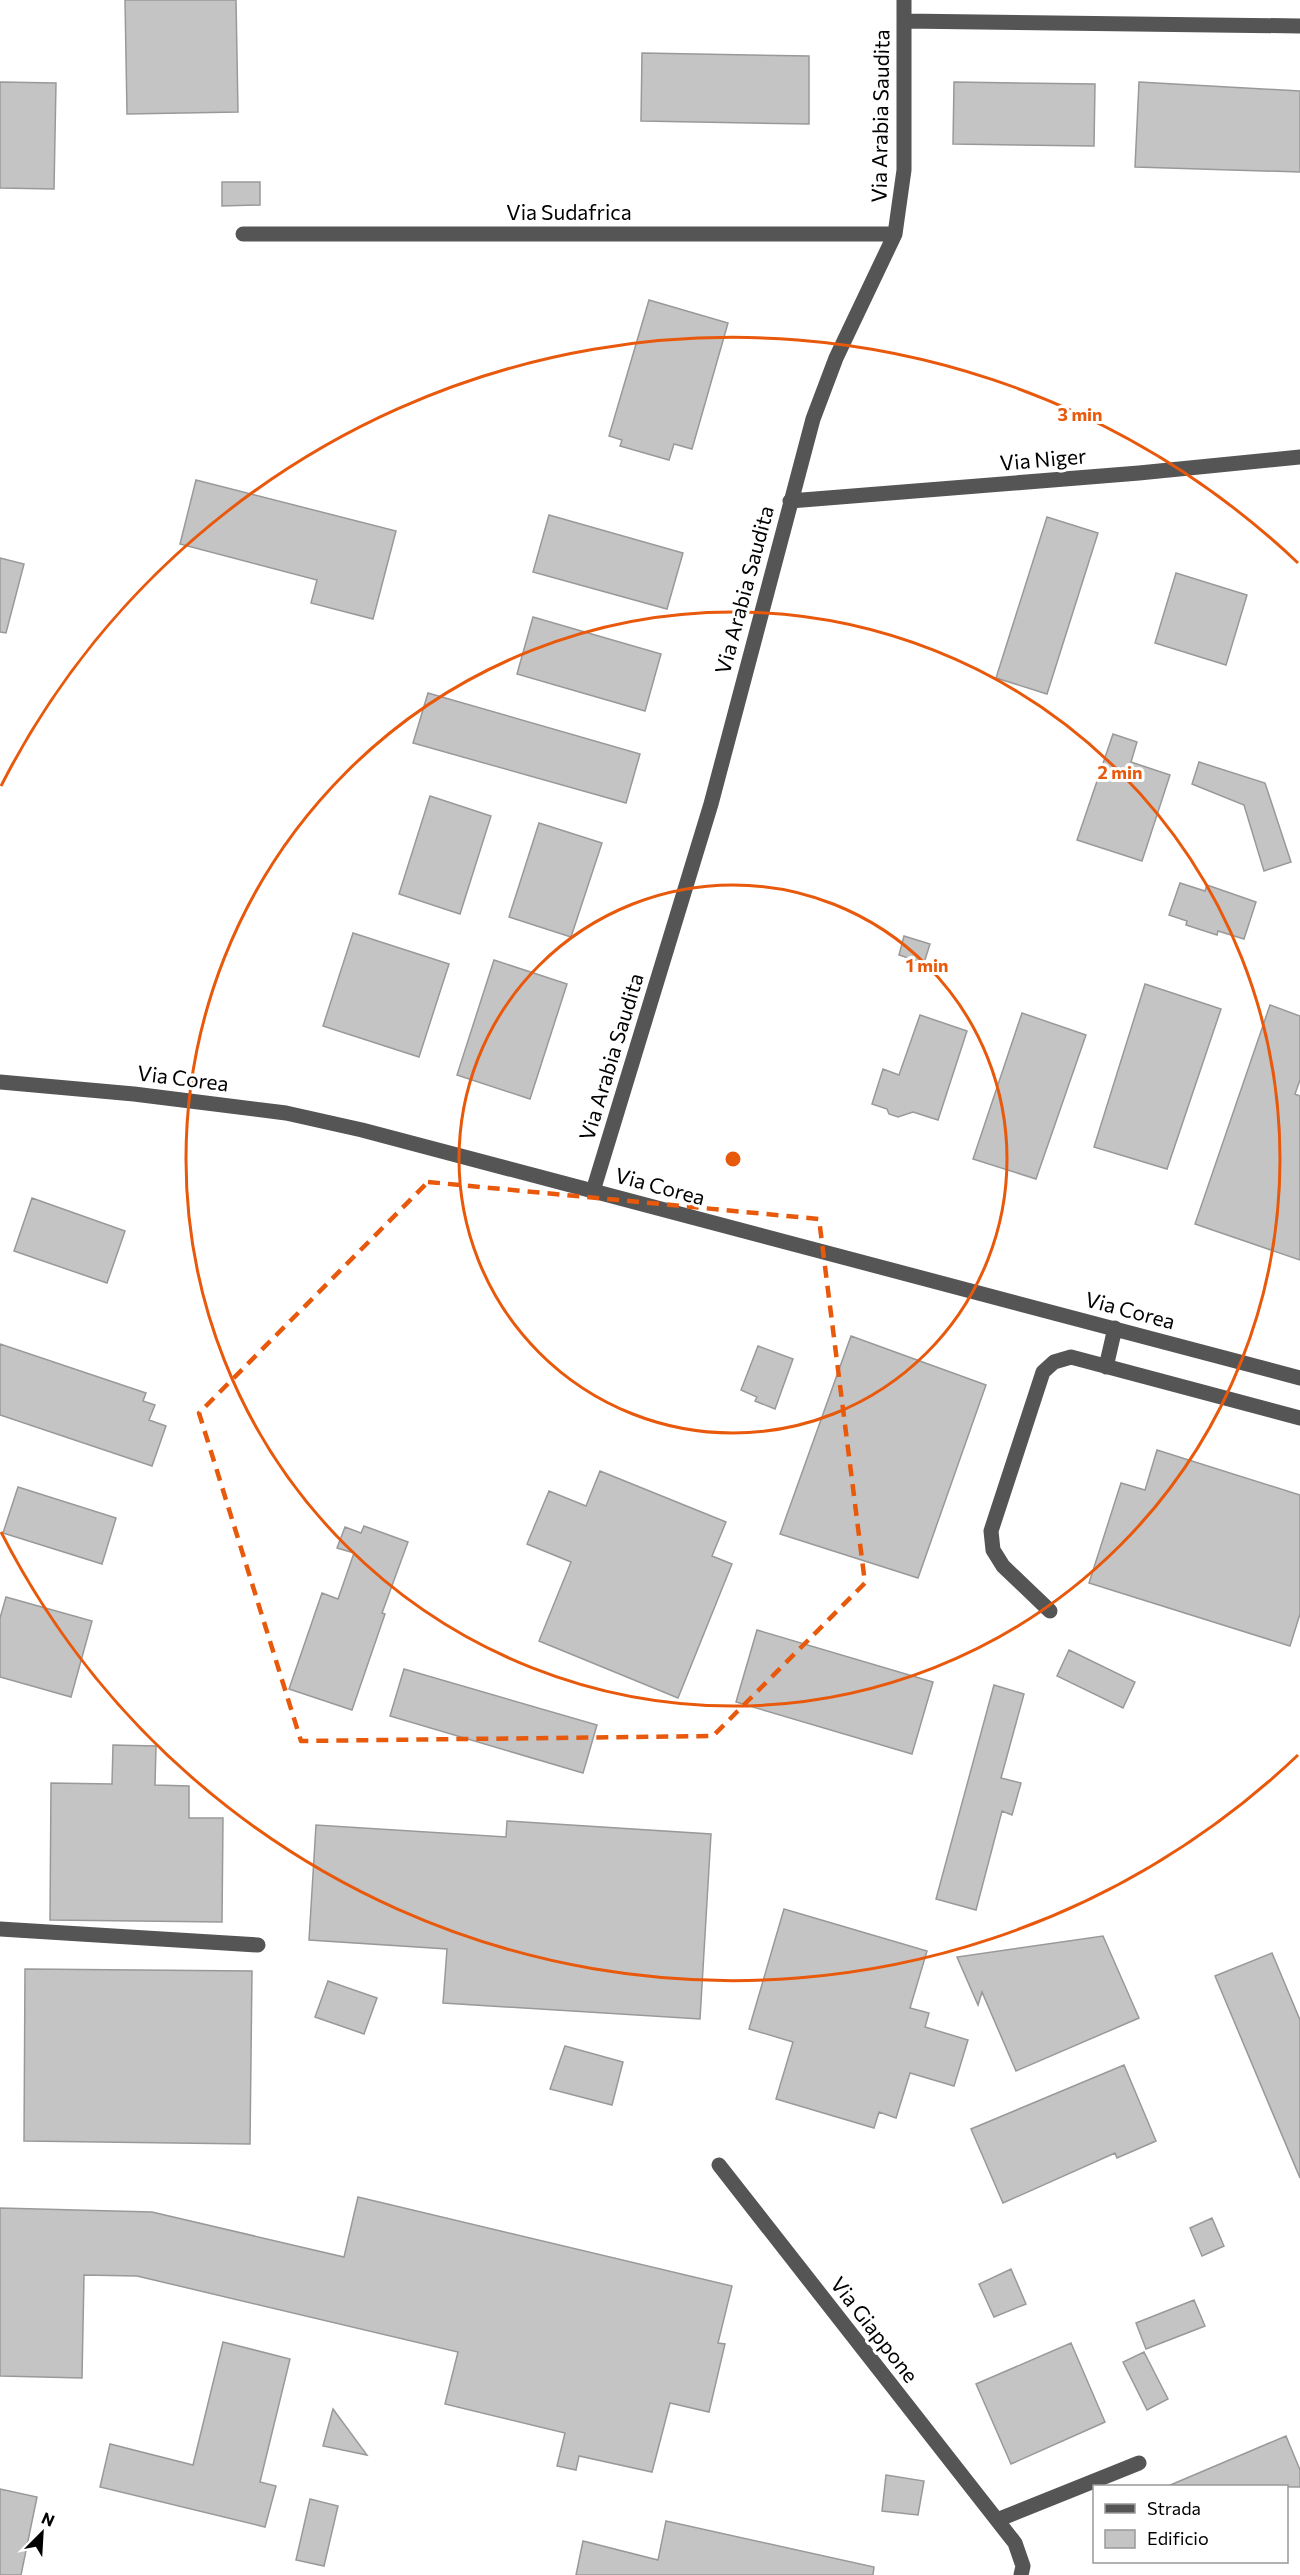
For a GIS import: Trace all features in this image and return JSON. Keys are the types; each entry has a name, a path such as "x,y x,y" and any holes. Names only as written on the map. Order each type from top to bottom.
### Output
{"street":[{"name":"Via Arabia Saudita","path":"593,1191 711,804 813,419 836,358 895,234 904,170 904,0"},
{"path":"904,21 1300,26"},
{"name":"Via Sudafrica","path":"243,234 895,234"},
{"name":"Via Niger","path":"790,501 1138,473 1300,456"},
{"name":"Via Corea","path":"0,1082 134,1094 286,1113 362,1130 1300,1378"},
{"path":"1106,1367 1115,1328"},
{"path":"1050,1611 1003,1566 993,1550 991,1531 1043,1372 1054,1362 1071,1357 1300,1418"},
{"path":"0,1929 258,1945"},
{"name":"Via Giappone","path":"719,2165 1015,2543 1023,2566 1021,2575"},
{"path":"997,2520 1139,2463"}],"highlighted area":[{"path":"428,1182 819,1219 865,1583 713,1736 301,1741 199,1413"}],"building":[{"path":"125,0 236,0 238,112 127,114"},
{"path":"642,53 809,56 809,124 641,121"},
{"path":"0,82 56,83 54,189 0,188"},
{"path":"954,82 1095,84 1094,146 953,144"},
{"path":"1139,82 1300,91 1300,172 1135,167"},
{"path":"222,182 260,182 260,205 222,206"},
{"path":"649,300 728,323 692,449 674,444 669,460 620,446 622,440 609,436"},
{"path":"196,480 396,531 373,619 311,603 317,580 180,544"},
{"path":"549,515 683,553 667,609 533,572"},
{"path":"1047,517 1098,533 1047,694 996,678"},
{"path":"0,558 24,564 6,633 0,632"},
{"path":"1176,573 1247,595 1226,665 1155,643"},
{"path":"533,617 661,654 645,711 517,674"},
{"path":"428,693 640,754 626,803 413,743"},
{"path":"1113,734 1137,742 1131,762 1170,775 1142,861 1077,840"},
{"path":"1199,762 1265,783 1291,862 1264,871 1244,805 1192,784"},
{"path":"430,796 491,816 460,914 399,894"},
{"path":"539,823 602,843 571,937 509,917"},
{"path":"1180,883 1205,891 1207,885 1256,902 1244,939 1218,931 1217,935 1186,925 1187,921 1169,915"},
{"path":"353,933 449,964 419,1057 323,1026"},
{"path":"904,936 930,944 924,963 899,955"},
{"path":"494,960 567,984 530,1099 457,1075"},
{"path":"1145,984 1221,1009 1167,1169 1094,1147"},
{"path":"1270,1005 1300,1016 1300,1080 1295,1094 1300,1096 1300,1260 1195,1224"},
{"path":"1022,1013 1086,1035 1036,1179 973,1159"},
{"path":"920,1015 967,1031 938,1120 913,1112 898,1117 889,1114 887,1109 872,1104 883,1069 899,1075"},
{"path":"32,1198 125,1231 107,1283 14,1251"},
{"path":"851,1336 986,1385 918,1578 780,1534"},
{"path":"0,1344 146,1393 143,1401 155,1405 149,1420 166,1426 152,1466 0,1415"},
{"path":"758,1346 793,1359 775,1409 755,1401 757,1397 741,1390"},
{"path":"1157,1450 1300,1495 1300,1614 1290,1646 1089,1583 1121,1483 1145,1490"},
{"path":"600,1471 726,1522 712,1556 732,1564 678,1698 539,1641 571,1562 527,1544 549,1491 586,1506"},
{"path":"18,1487 116,1518 102,1564 3,1533"},
{"path":"364,1526 408,1542 382,1613 385,1614 352,1710 289,1689 322,1593 338,1599 354,1553 337,1548 345,1527 361,1533"},
{"path":"6,1597 92,1621 71,1697 0,1677 0,1618"},
{"path":"757,1630 933,1682 912,1754 736,1702"},
{"path":"1069,1650 1135,1682 1123,1708 1057,1676"},
{"path":"404,1669 597,1725 583,1773 390,1716"},
{"path":"994,1685 1024,1694 1001,1778 1021,1783 1012,1815 1002,1811 976,1910 936,1899"},
{"path":"113,1745 156,1746 155,1785 189,1786 189,1818 223,1818 222,1922 50,1920 51,1783 112,1784"},
{"path":"507,1821 711,1834 700,2019 443,2003 447,1949 309,1940 316,1825 506,1837"},
{"path":"784,1909 927,1951 910,2008 929,2013 925,2027 968,2040 954,2086 910,2073 896,2118 879,2112 874,2128 776,2099 793,2042 749,2029"},
{"path":"1103,1936 1139,2018 1016,2071 982,1992 978,2005 957,1957"},
{"path":"1272,1953 1300,2020 1300,2178 1215,1976"},
{"path":"25,1969 252,1971 250,2144 24,2141"},
{"path":"328,1981 377,1998 364,2034 315,2017"},
{"path":"565,2046 623,2062 612,2105 550,2089"},
{"path":"1124,2065 1156,2141 1117,2158 1115,2153 1003,2203 971,2129"},
{"path":"358,2197 732,2286 718,2343 725,2344 709,2412 670,2403 652,2472 579,2456 576,2470 557,2466 565,2433 445,2404 458,2352 137,2276 84,2275 82,2378 0,2376 0,2208 152,2212 344,2257"},
{"path":"1212,2218 1224,2246 1202,2256 1190,2228"},
{"path":"1011,2269 1026,2304 994,2317 979,2284"},
{"path":"1194,2300 1205,2326 1146,2349 1136,2323"},
{"path":"223,2342 290,2359 260,2482 276,2486 265,2527 100,2487 110,2444 193,2465"},
{"path":"1071,2343 1105,2422 1011,2464 976,2384"},
{"path":"1144,2352 1168,2399 1147,2410 1123,2362"},
{"path":"333,2409 367,2455 323,2446"},
{"path":"1286,2436 1300,2470 1300,2487 1288,2487 1288,2485 1170,2485"},
{"path":"886,2475 924,2481 918,2515 882,2511"},
{"path":"0,2489 37,2497 21,2575 0,2575"},
{"path":"310,2499 338,2506 324,2566 296,2560"},
{"path":"666,2521 874,2567 873,2575 576,2575 583,2541 658,2560"}]}
